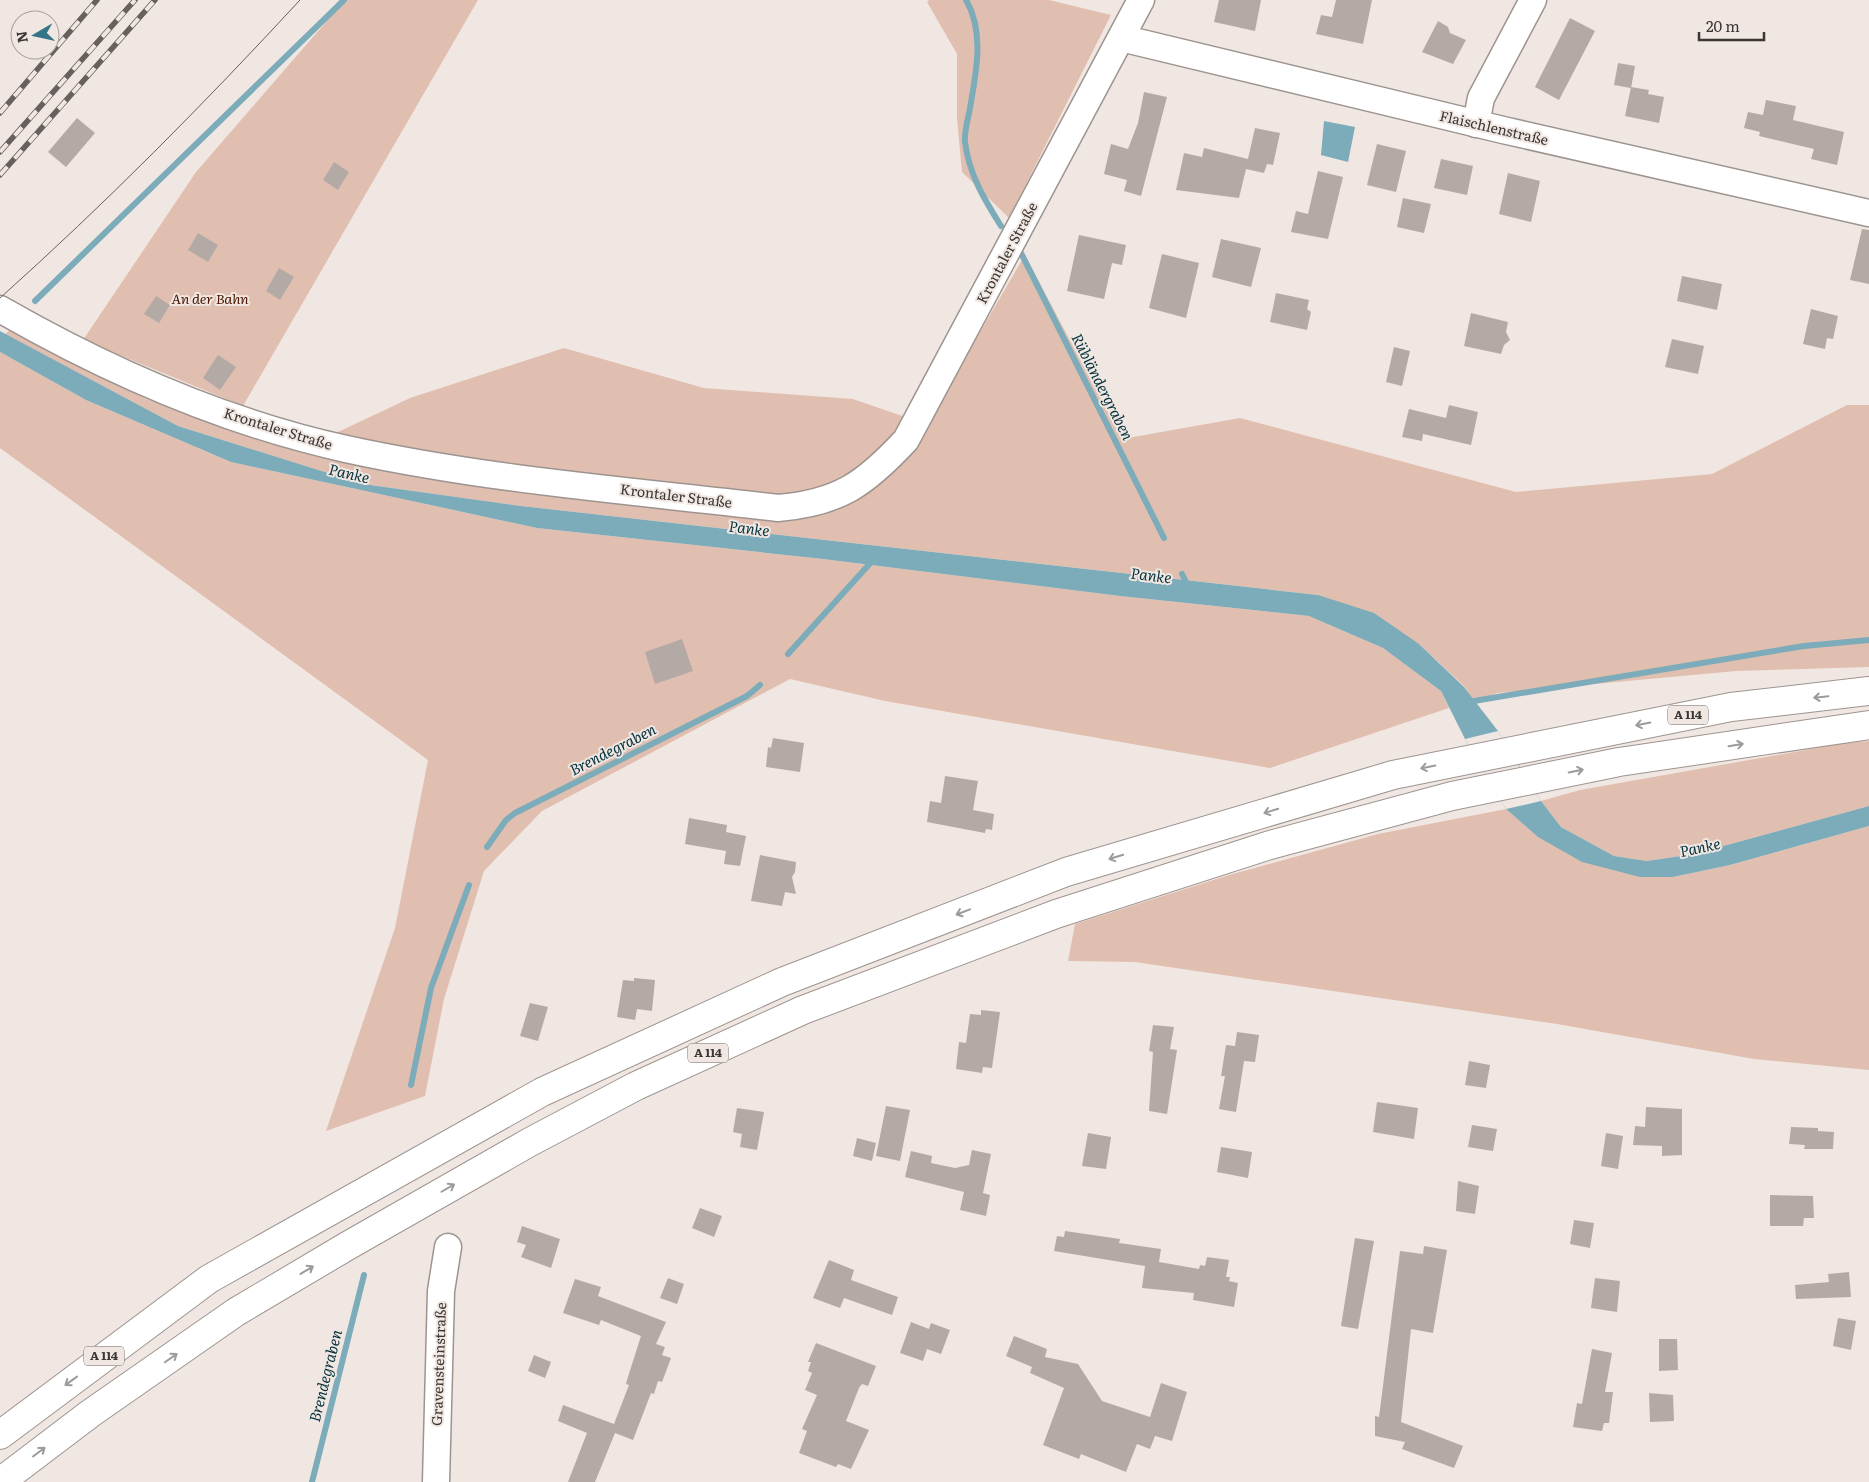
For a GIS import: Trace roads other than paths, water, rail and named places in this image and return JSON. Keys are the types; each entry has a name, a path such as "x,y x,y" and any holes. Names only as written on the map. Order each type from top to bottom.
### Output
{"highway":[{"name":"A 114","path":"0,1435 209,1279 542,1092 782,982 1066,872 1393,774 1731,707 1869,691"},
{"name":"A 114","path":"0,1482 91,1413 236,1312 448,1188 636,1086 803,1010 1056,914 1270,845 1452,796 1619,762 1869,725"}],"street":[{"name":"Krontaler Straße","path":"0,309 154,388 250,422 345,449 495,476 778,508 801,506 842,494 880,468 906,440 1141,0"},
{"path":"1476,124 1481,98 1533,0"},
{"name":"Flaischlenstraße","path":"1121,38 1476,124 1869,213"},
{"name":"Gravensteinstraße","path":"436,1482 442,1291 448,1247"}],"water":[{"path":"1324,121 1355,127 1348,162 1321,155"},
{"path":"0,331 178,426 363,484 521,506 1318,595 1374,613 1419,644 1464,687 1498,731 1541,801 1561,827 1614,856 1647,861 1694,854 1869,806 1869,826 1730,865 1673,877 1640,877 1582,862 1538,837 1506,809 1465,739 1441,691 1383,648 1309,616 1120,596 823,559 537,528 231,462 86,400 0,352"}],"waterway":[{"path":"35,301 344,0"},
{"name":"Rübländergraben","path":"966,0 972,12 975,25 977,53 975,81 965,142 974,176 983,196 1001,226"},
{"name":"Rübländergraben","path":"1018,247 1164,538"},
{"name":"Brendegraben","path":"788,654 874,559"},
{"name":"Rübländergraben","path":"1182,574 1188,586"},
{"path":"1468,702 1804,646 1869,640"},
{"name":"Brendegraben","path":"487,847 506,820 515,813 747,696 760,685"},
{"name":"Brendegraben","path":"411,1085 431,988 469,885"},
{"name":"Brendegraben","path":"312,1482 364,1275"}],"tram line":[{"path":"0,298 153,153 300,0"}],"railway":[{"path":"0,113 97,0"},
{"path":"0,152 135,0"},
{"path":"0,175 155,0"}],"park label":[{"name":"An der Bahn","path":"210,299"}],"water label":[{"name":"Panke","path":"349,474"},
{"name":"Panke","path":"749,529"},
{"name":"Panke","path":"1151,576"},
{"name":"Panke","path":"1700,848"}]}
